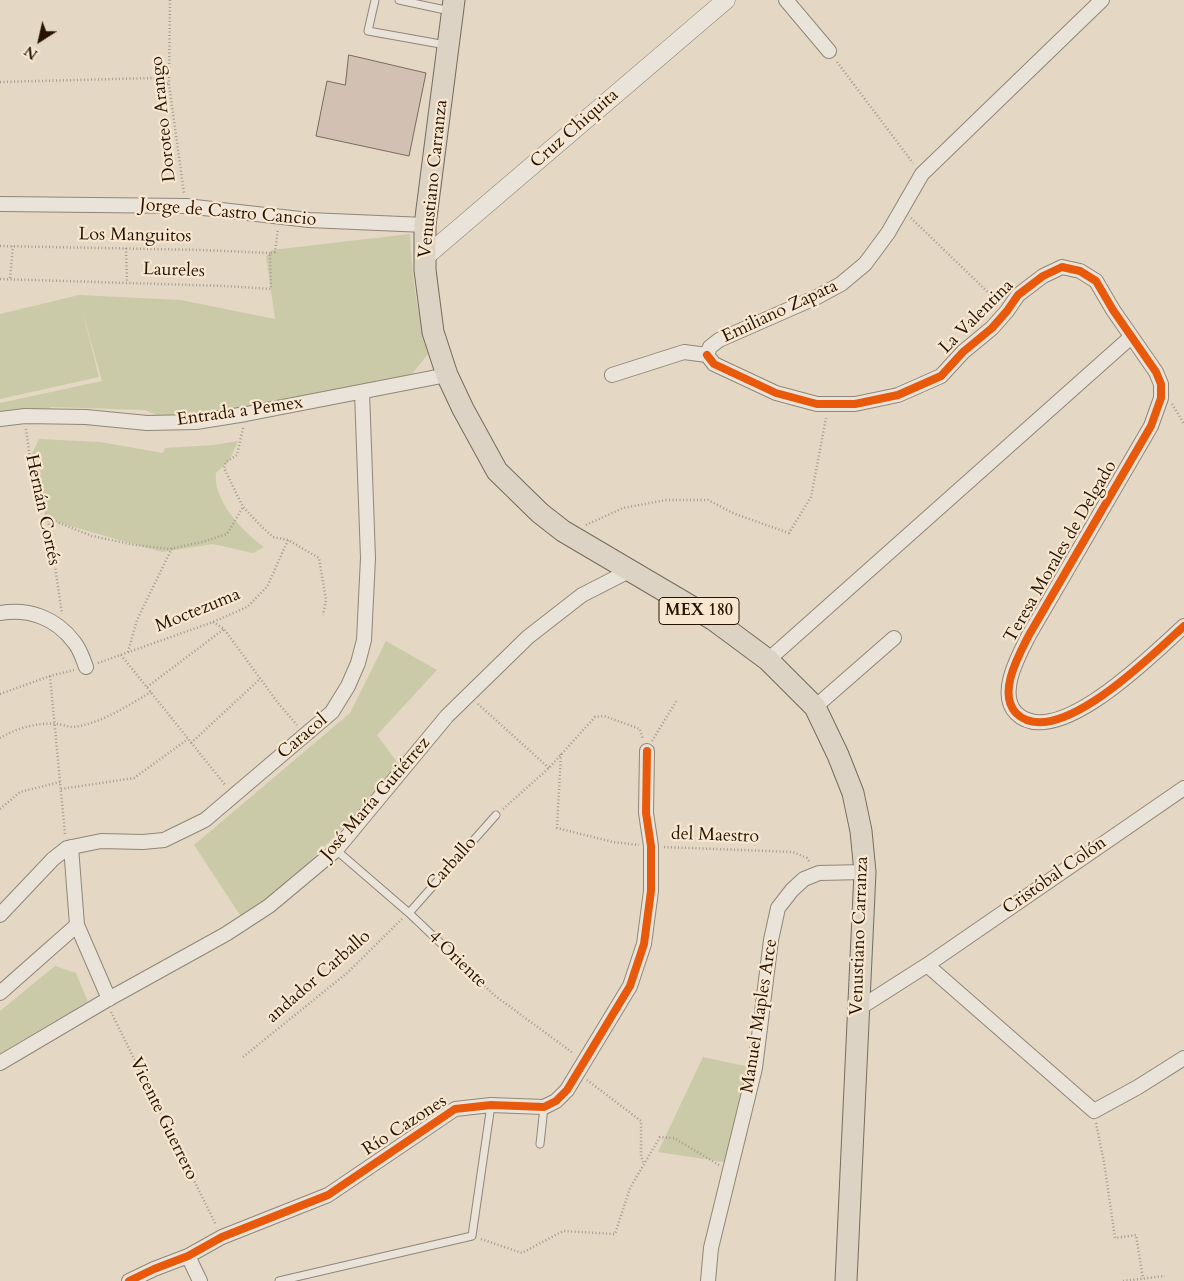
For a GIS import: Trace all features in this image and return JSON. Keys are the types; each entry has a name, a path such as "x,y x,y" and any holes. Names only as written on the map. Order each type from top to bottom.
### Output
{"main road":[{"name":"Venustiano Carranza","path":"454,6 425,225 424,258 433,332 448,375 479,441 497,471 533,507 563,531 629,572 714,620 768,660 815,708 838,755 853,793 861,831 865,872 846,1281"}],"street":[{"name":"Cruz Chiquita","path":"424,258 726,0"},
{"path":"786,0 829,51"},
{"name":"Emiliano Zapata","path":"612,375 684,352 707,354 710,347 719,340 817,298 841,284 866,264 888,233 922,174 1102,0"},
{"name":"Jorge de Castro Cancio","path":"0,204 186,206 308,220 425,225"},
{"name":"La Valentina","path":"707,354 714,364 776,393 817,404 855,404 898,395 942,376 963,352 992,328 1018,295 1043,276 1062,267 1080,271 1096,281 1131,336"},
{"path":"768,660 1131,336"},
{"name":"Teresa Morales de Delgado","path":"1131,336 1156,372 1161,384 1161,398 1151,426 1029,635 1014,666 1008,691 1010,703 1016,713 1026,720 1041,724 1060,719 1083,708 1124,680 1184,626"},
{"name":"Entrada a Pemex","path":"0,419 25,416 86,417 147,423 196,422 448,375"},
{"name":"Caracol","path":"0,915 52,859 69,848 102,841 143,842 164,840 205,820 332,712 348,686 358,663 364,640 368,558 362,392"},
{"name":"José María Gutiérrez","path":"0,1063 107,1000 226,934 269,906 336,850 447,716 528,637 582,595 629,572"},
{"path":"0,613 24,612 39,614 65,632 75,643 86,667"},
{"path":"815,708 894,638"},
{"path":"544,1107 556,1101 567,1090 630,986 644,944 651,891 651,846 646,813 647,751"},
{"name":"Cristóbal Colón","path":"858,1009 927,965 1184,788"},
{"path":"69,848 77,925 107,1000"},
{"name":"Manuel Maples Arce","path":"708,1281 711,1248 755,1068 771,940 778,908 804,878 818,874 865,872"},
{"path":"0,994 77,925"},
{"path":"927,965 1094,1111 1138,1087 1184,1058"},
{"name":"Río Cazones","path":"129,1281 188,1256 222,1237 328,1196 455,1109 491,1105 544,1107"},
{"path":"188,1256 200,1281"}],"lane":[{"path":"375,0 368,31 449,46"},
{"path":"399,0 454,6"},
{"name":"Carballo","path":"409,913 496,815"},
{"name":"4 Oriente","path":"336,850 409,913 450,952"},
{"path":"278,1281 472,1236 491,1105"},
{"path":"540,1144 544,1107"}],"path":[{"path":"829,51 922,174"},
{"path":"0,82 153,78 169,84"},
{"path":"902,210 1007,311"},
{"path":"10,278 13,246"},
{"path":"126,248 127,282"},
{"path":"563,531 588,524 623,508 666,500 708,500 734,514 789,533 810,497 829,404"},
{"path":"246,414 237,454 226,462 224,468 244,507 274,537 288,540 319,558 326,600 323,615"},
{"path":"48,519 92,536 134,545 172,548 202,542 226,534 244,507"},
{"path":"128,652 138,620 172,548"},
{"path":"214,622 224,629 278,703 306,734"},
{"path":"147,688 224,629"},
{"path":"121,654 233,796"},
{"path":"0,694 50,676 86,667"},
{"path":"50,676 60,782 69,848"},
{"path":"191,743 260,679"},
{"path":"0,738 6,734 33,725 54,724 73,727 107,717 151,692"},
{"path":"468,696 549,768"},
{"path":"647,751 677,700"},
{"path":"496,815 549,768 595,717 604,716 640,729 647,751"},
{"path":"61,789 134,778 188,739"},
{"path":"0,808 20,792 60,782"},
{"path":"1094,1111 1104,1162 1115,1238 1136,1235 1143,1279"},
{"path":"472,1236 522,1253 563,1231 615,1234 630,1188 660,1137 674,1138 729,1172"},
{"path":"1123,1281 1165,1276"}],"green space":[{"path":"410,234 416,294 428,354 407,380 172,421 145,410 50,407 47,417 0,421 0,403 102,381 83,313 99,377 0,399 0,314 79,295 181,300 275,319 266,256 272,250"},
{"path":"39,439 100,442 163,453 165,448 214,445 238,441 229,461 216,473 216,484 224,505 231,515 247,533 264,547 253,553 213,544 162,552 49,520 43,510 30,458"},
{"path":"386,641 437,670 377,735 402,769 269,902 242,918 194,845 350,713"},
{"path":"55,966 76,973 92,1012 0,1062 0,1011"},
{"path":"703,1057 754,1068 730,1163 658,1152"}],"building":[{"path":"349,55 426,73 409,156 316,136 327,81 345,85"}],"cycle path":[{"path":"707,355 714,364 776,393 817,404 855,404 898,395 941,376 963,352 992,328 1018,295 1043,276 1062,267 1080,271 1096,281 1113,310 1156,372 1161,384 1161,398 1151,426 1029,635 1015,663 1009,685 1011,705 1016,713 1034,722 1055,720 1079,710 1129,676 1184,626"},
{"path":"129,1281 188,1256 222,1237 328,1195 455,1109 491,1105 544,1107 556,1101 567,1090 630,986 644,944 651,891 651,846 646,813 647,751"}]}
